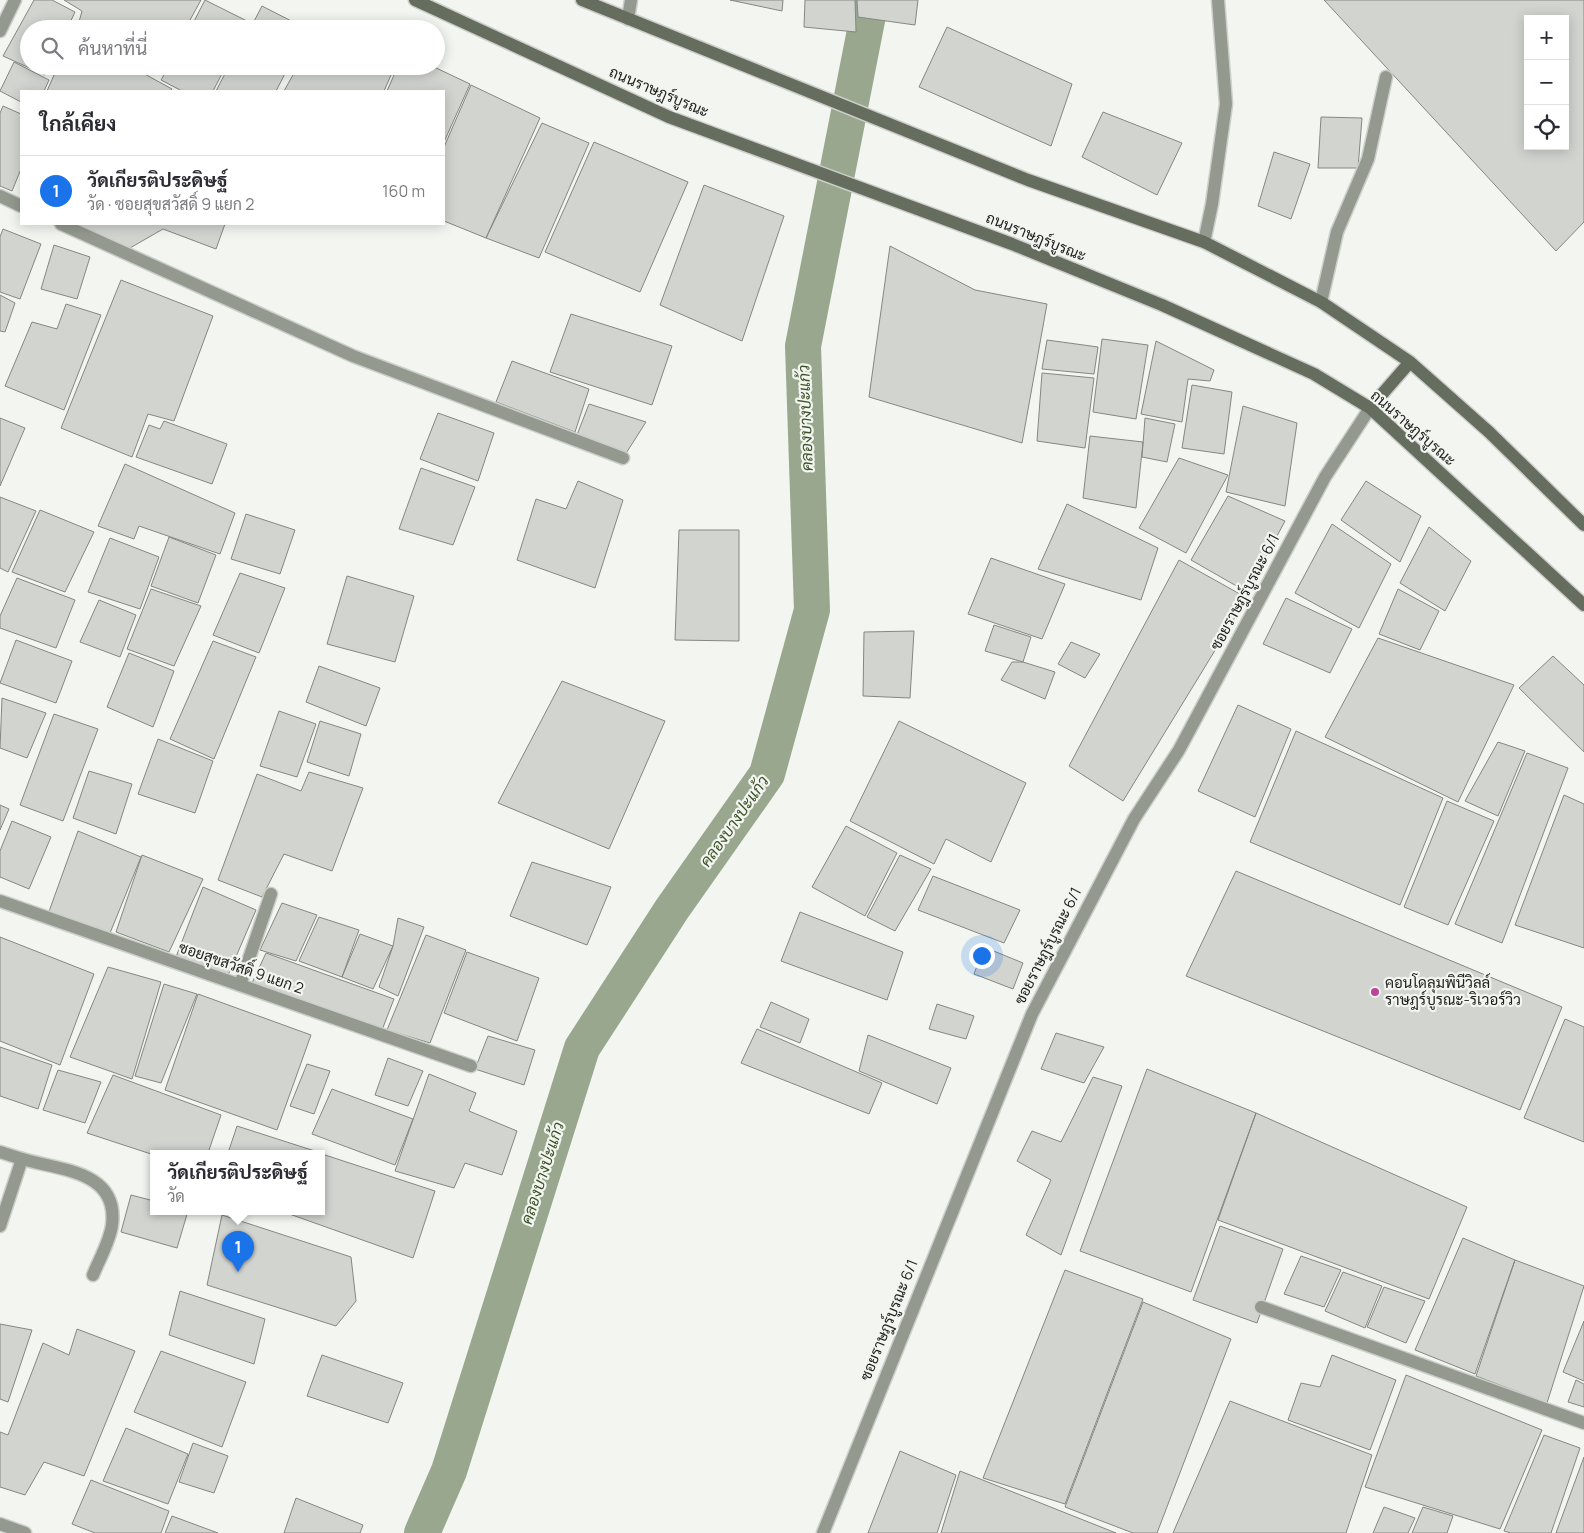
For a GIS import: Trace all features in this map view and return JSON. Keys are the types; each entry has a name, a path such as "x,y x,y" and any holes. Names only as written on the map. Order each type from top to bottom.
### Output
{"main road":[{"name":"ถนนราษฎร์บูรณะ","path":"415,0 669,117 1012,244 1162,305 1305,370 1370,408 1584,605"},
{"path":"582,0 1028,180 1204,242 1321,302 1410,362 1489,432 1584,525"},
{"path":"1370,408 1410,362"}],"street":[{"path":"0,31 15,0"},
{"path":"628,19 630,0"},
{"path":"1204,242 1212,204 1226,104 1218,0"},
{"path":"1321,302 1337,232 1368,159 1386,77"},
{"path":"0,196 20,206"},
{"path":"63,225 353,356 623,458"},
{"name":"ซอยราษฎร์บูรณะ 6/1","path":"823,1533 878,1392 1032,1014 1134,819 1179,750 1326,477 1370,408"},
{"path":"240,985 272,894"},
{"name":"ซอยสุขสวัสดิ์ 9 แยก 2","path":"0,901 471,1066"},
{"path":"0,1152 93,1179 104,1189 111,1204 112,1226 93,1275"},
{"path":"0,1226 22,1159"},
{"path":"1261,1307 1584,1423"},
{"path":"0,1524 26,1533"}],"building":[{"path":"34,0 52,0 75,12 71,20 23,20"},
{"path":"64,0 201,0 190,20 80,20 82,11"},
{"path":"205,0 245,20 195,20"},
{"path":"730,0 783,0 782,11"},
{"path":"805,0 855,0 856,32 804,27"},
{"path":"857,0 918,0 915,25 858,17"},
{"path":"1324,0 1584,0 1584,222 1556,251"},
{"path":"262,6 289,20 255,20"},
{"path":"20,25 20,64 3,56"},
{"path":"947,27 1072,84 1051,146 919,87"},
{"path":"14,62 20,65 20,75 39,75 49,80 44,90 20,90 20,101 0,91"},
{"path":"445,72 470,84 445,140 445,90 387,90 394,75 445,75"},
{"path":"54,75 146,75 172,89 171,90 47,90"},
{"path":"164,75 221,75 214,90 180,90 161,80"},
{"path":"224,75 284,75 277,90 217,90"},
{"path":"293,75 391,75 384,90 285,90"},
{"path":"471,85 540,118 486,238 445,221 445,145"},
{"path":"3,106 20,114 20,171 12,191 0,186 0,113"},
{"path":"1103,112 1182,143 1157,195 1082,157"},
{"path":"1321,117 1362,118 1358,168 1318,168"},
{"path":"542,123 589,143 539,258 486,238"},
{"path":"594,142 688,182 640,292 545,252"},
{"path":"1274,152 1310,164 1291,219 1258,206"},
{"path":"704,185 784,216 742,341 660,305"},
{"path":"77,225 225,225 216,249 163,229 130,248"},
{"path":"3,229 41,244 20,299 0,292 0,237"},
{"path":"54,245 90,257 77,299 41,289"},
{"path":"890,246 975,290 1047,304 1022,443 869,397"},
{"path":"121,280 213,316 174,421 148,414 132,457 61,428"},
{"path":"0,295 15,303 5,332 0,331"},
{"path":"66,304 101,315 64,410 5,386 32,322 57,329"},
{"path":"571,314 672,346 652,405 550,372"},
{"path":"1102,339 1148,345 1136,419 1093,412"},
{"path":"1047,340 1098,347 1094,374 1042,369"},
{"path":"1156,341 1214,370 1210,381 1188,379 1182,422 1141,414"},
{"path":"512,361 589,389 575,432 496,402"},
{"path":"1042,373 1094,378 1085,448 1037,441"},
{"path":"1192,385 1232,392 1224,454 1182,448"},
{"path":"589,404 646,422 623,458 575,440"},
{"path":"1243,406 1297,423 1285,506 1226,492"},
{"path":"438,413 494,433 478,481 420,459"},
{"path":"0,418 25,428 0,486"},
{"path":"1145,418 1175,424 1167,462 1142,457"},
{"path":"164,421 227,444 212,484 136,457 149,425 160,429"},
{"path":"1090,436 1143,442 1136,508 1083,498"},
{"path":"1179,458 1228,475 1186,553 1139,528"},
{"path":"125,464 235,513 220,554 139,526 134,539 98,526"},
{"path":"421,468 475,487 453,545 399,529"},
{"path":"578,481 623,500 595,588 517,560 536,499 566,509"},
{"path":"1366,481 1421,516 1400,562 1341,520"},
{"path":"1228,496 1285,521 1247,592 1191,560"},
{"path":"0,497 36,511 8,572 0,568"},
{"path":"1067,504 1158,548 1141,600 1038,569"},
{"path":"40,510 94,532 65,592 12,572"},
{"path":"246,514 295,530 280,574 231,559"},
{"path":"1332,524 1391,564 1359,628 1295,593"},
{"path":"1429,527 1471,561 1445,611 1400,583"},
{"path":"679,530 739,530 739,641 675,640"},
{"path":"169,537 216,555 198,603 151,586"},
{"path":"110,538 159,557 140,609 88,592"},
{"path":"991,558 1065,584 1042,639 968,614"},
{"path":"1179,560 1247,598 1123,801 1069,766"},
{"path":"240,573 285,588 259,653 213,635"},
{"path":"347,576 414,596 395,662 327,644"},
{"path":"17,578 75,600 56,648 0,628 0,616"},
{"path":"151,589 201,606 174,666 127,649"},
{"path":"1398,589 1439,611 1420,650 1379,634"},
{"path":"1286,598 1352,629 1330,673 1263,644"},
{"path":"99,600 136,615 120,657 80,642"},
{"path":"994,625 1031,637 1023,662 985,651"},
{"path":"914,631 910,698 863,696 864,632"},
{"path":"1378,638 1514,685 1458,802 1325,737"},
{"path":"16,640 72,661 56,703 0,683"},
{"path":"213,641 256,657 214,759 170,739"},
{"path":"1071,642 1100,654 1085,678 1058,664"},
{"path":"129,653 174,671 153,727 107,707"},
{"path":"1553,656 1584,685 1584,752 1519,688"},
{"path":"1012,662 1023,662 1055,672 1045,699 1001,680"},
{"path":"319,666 380,688 366,726 306,702"},
{"path":"562,681 665,721 609,849 498,803"},
{"path":"2,698 46,713 27,758 0,748"},
{"path":"1238,705 1291,729 1255,817 1198,791"},
{"path":"279,711 316,724 297,777 260,766"},
{"path":"54,714 98,729 63,821 20,805"},
{"path":"320,721 361,734 349,776 307,762"},
{"path":"899,721 1026,783 991,862 946,839 934,864 850,821"},
{"path":"1296,731 1443,798 1400,905 1250,842"},
{"path":"158,739 213,761 195,813 138,794"},
{"path":"1498,742 1525,751 1498,816 1465,801"},
{"path":"1527,753 1568,768 1502,943 1455,924"},
{"path":"89,771 132,784 116,834 73,818"},
{"path":"309,772 363,788 332,871 284,854 262,897 218,880 257,774 301,791"},
{"path":"1564,795 1584,804 1584,948 1515,925"},
{"path":"1447,801 1494,821 1448,925 1404,907"},
{"path":"0,805 9,809 0,830"},
{"path":"12,821 51,837 29,889 0,877 0,851"},
{"path":"846,826 897,853 865,916 812,887"},
{"path":"78,831 141,857 108,938 47,917"},
{"path":"142,855 203,879 169,952 116,932"},
{"path":"900,855 931,869 895,931 867,917"},
{"path":"532,862 611,887 587,945 510,916"},
{"name":"คอนโดลุมพินีวิลล์ ราษฎร์บูรณะ-ริเวอร์วิว","path":"1236,871 1562,1007 1520,1110 1186,976"},
{"path":"933,876 1020,910 1004,943 918,910"},
{"path":"203,887 256,910 226,980 174,962"},
{"path":"282,903 317,915 296,961 260,950"},
{"path":"800,912 903,952 887,1000 781,961"},
{"path":"319,917 359,930 342,977 299,961"},
{"path":"398,918 424,927 398,996 379,987 393,946"},
{"path":"360,934 393,946 373,989 342,977"},
{"path":"426,935 466,950 430,1043 387,1030"},
{"path":"0,937 94,974 60,1065 0,1041"},
{"path":"984,947 1023,963 1013,989 974,974"},
{"path":"467,952 539,978 517,1041 444,1013"},
{"path":"266,953 394,999 382,1030 252,983"},
{"path":"108,967 161,982 132,1079 70,1057"},
{"path":"164,984 197,994 161,1083 135,1076"},
{"path":"198,994 311,1035 277,1130 165,1090"},
{"path":"771,1002 809,1019 800,1043 760,1027"},
{"path":"937,1004 974,1016 966,1039 929,1029"},
{"name":"คอนโดลุมพินีวิลล์ ราษฎร์บูรณะ-ริเวอร์วิว","path":"1565,1019 1584,1027 1584,1142 1524,1118"},
{"path":"757,1029 882,1083 869,1114 741,1063"},
{"path":"1056,1033 1104,1047 1084,1083 1041,1069"},
{"path":"868,1035 951,1068 937,1104 859,1071"},
{"path":"488,1036 535,1050 524,1085 475,1069"},
{"path":"0,1047 52,1065 38,1109 0,1096"},
{"path":"388,1058 423,1071 408,1106 375,1095"},
{"path":"307,1064 330,1071 314,1114 290,1106"},
{"path":"1147,1069 1256,1113 1191,1292 1080,1251"},
{"path":"58,1070 101,1082 85,1123 43,1110"},
{"path":"429,1074 476,1093 469,1111 517,1131 502,1175 465,1163 454,1188 395,1171"},
{"path":"113,1075 221,1115 209,1150 150,1150 150,1154 87,1133"},
{"path":"1093,1077 1122,1086 1061,1255 1026,1235 1051,1180 1017,1161 1032,1131 1061,1142"},
{"path":"332,1089 413,1119 395,1165 312,1134"},
{"path":"1256,1113 1467,1207 1429,1299 1218,1220"},
{"path":"237,1126 312,1150 229,1150"},
{"path":"325,1155 435,1191 413,1258 292,1215 325,1215"},
{"path":"131,1195 150,1200 150,1215 187,1215 177,1248 121,1232"},
{"path":"222,1215 351,1257 356,1301 336,1326 207,1285"},
{"path":"1220,1226 1283,1249 1257,1323 1193,1300"},
{"path":"1463,1238 1515,1260 1475,1374 1415,1350"},
{"path":"1301,1256 1341,1270 1324,1307 1284,1294"},
{"path":"1515,1260 1584,1286 1547,1403 1476,1376"},
{"path":"1065,1270 1143,1299 1065,1504 983,1478"},
{"path":"1343,1272 1382,1286 1365,1328 1325,1311"},
{"path":"1384,1287 1425,1301 1406,1343 1367,1327"},
{"path":"180,1291 265,1319 254,1364 169,1335"},
{"path":"1143,1302 1231,1339 1157,1533 1133,1533 1065,1507"},
{"path":"1584,1321 1584,1381 1563,1372"},
{"path":"0,1324 32,1330 8,1402 0,1399"},
{"path":"77,1329 135,1351 84,1476 44,1462 25,1495 0,1487 0,1432 8,1435 43,1343 69,1355"},
{"path":"161,1351 246,1382 222,1447 134,1412"},
{"path":"322,1355 403,1383 388,1423 307,1396"},
{"path":"1332,1355 1396,1380 1370,1450 1288,1420 1301,1383 1320,1387"},
{"path":"1406,1375 1542,1430 1500,1529 1365,1487"},
{"path":"1576,1380 1584,1384 1584,1407 1568,1402"},
{"path":"1230,1401 1372,1455 1346,1533 1173,1533"},
{"path":"126,1428 188,1454 168,1504 103,1481"},
{"path":"1544,1435 1580,1448 1551,1533 1511,1533 1504,1531"},
{"path":"193,1443 228,1456 214,1493 179,1482"},
{"path":"900,1451 956,1475 937,1533 868,1533"},
{"path":"1584,1457 1584,1533 1556,1533"},
{"path":"960,1471 1116,1533 941,1533"},
{"path":"91,1480 169,1511 161,1533 95,1533 72,1524"},
{"path":"296,1498 363,1525 360,1533 284,1533"},
{"path":"1384,1507 1415,1518 1408,1533 1373,1533"},
{"path":"1423,1507 1453,1516 1447,1533 1412,1533"},
{"path":"172,1516 218,1533 165,1533"}],"waterway":[{"name":"คลองบางปะแก้ว","path":"422,1533 449,1471 582,1048 672,909 767,774 812,610 803,346 871,0"}],"place":[{"name":"คอนโดลุมพินีวิลล์ ราษฎร์บูรณะ-ริเวอร์วิว","path":"1375,992"},
{"name":"วัดเกียรติประดิษฐ์","path":"238,1272"}]}
